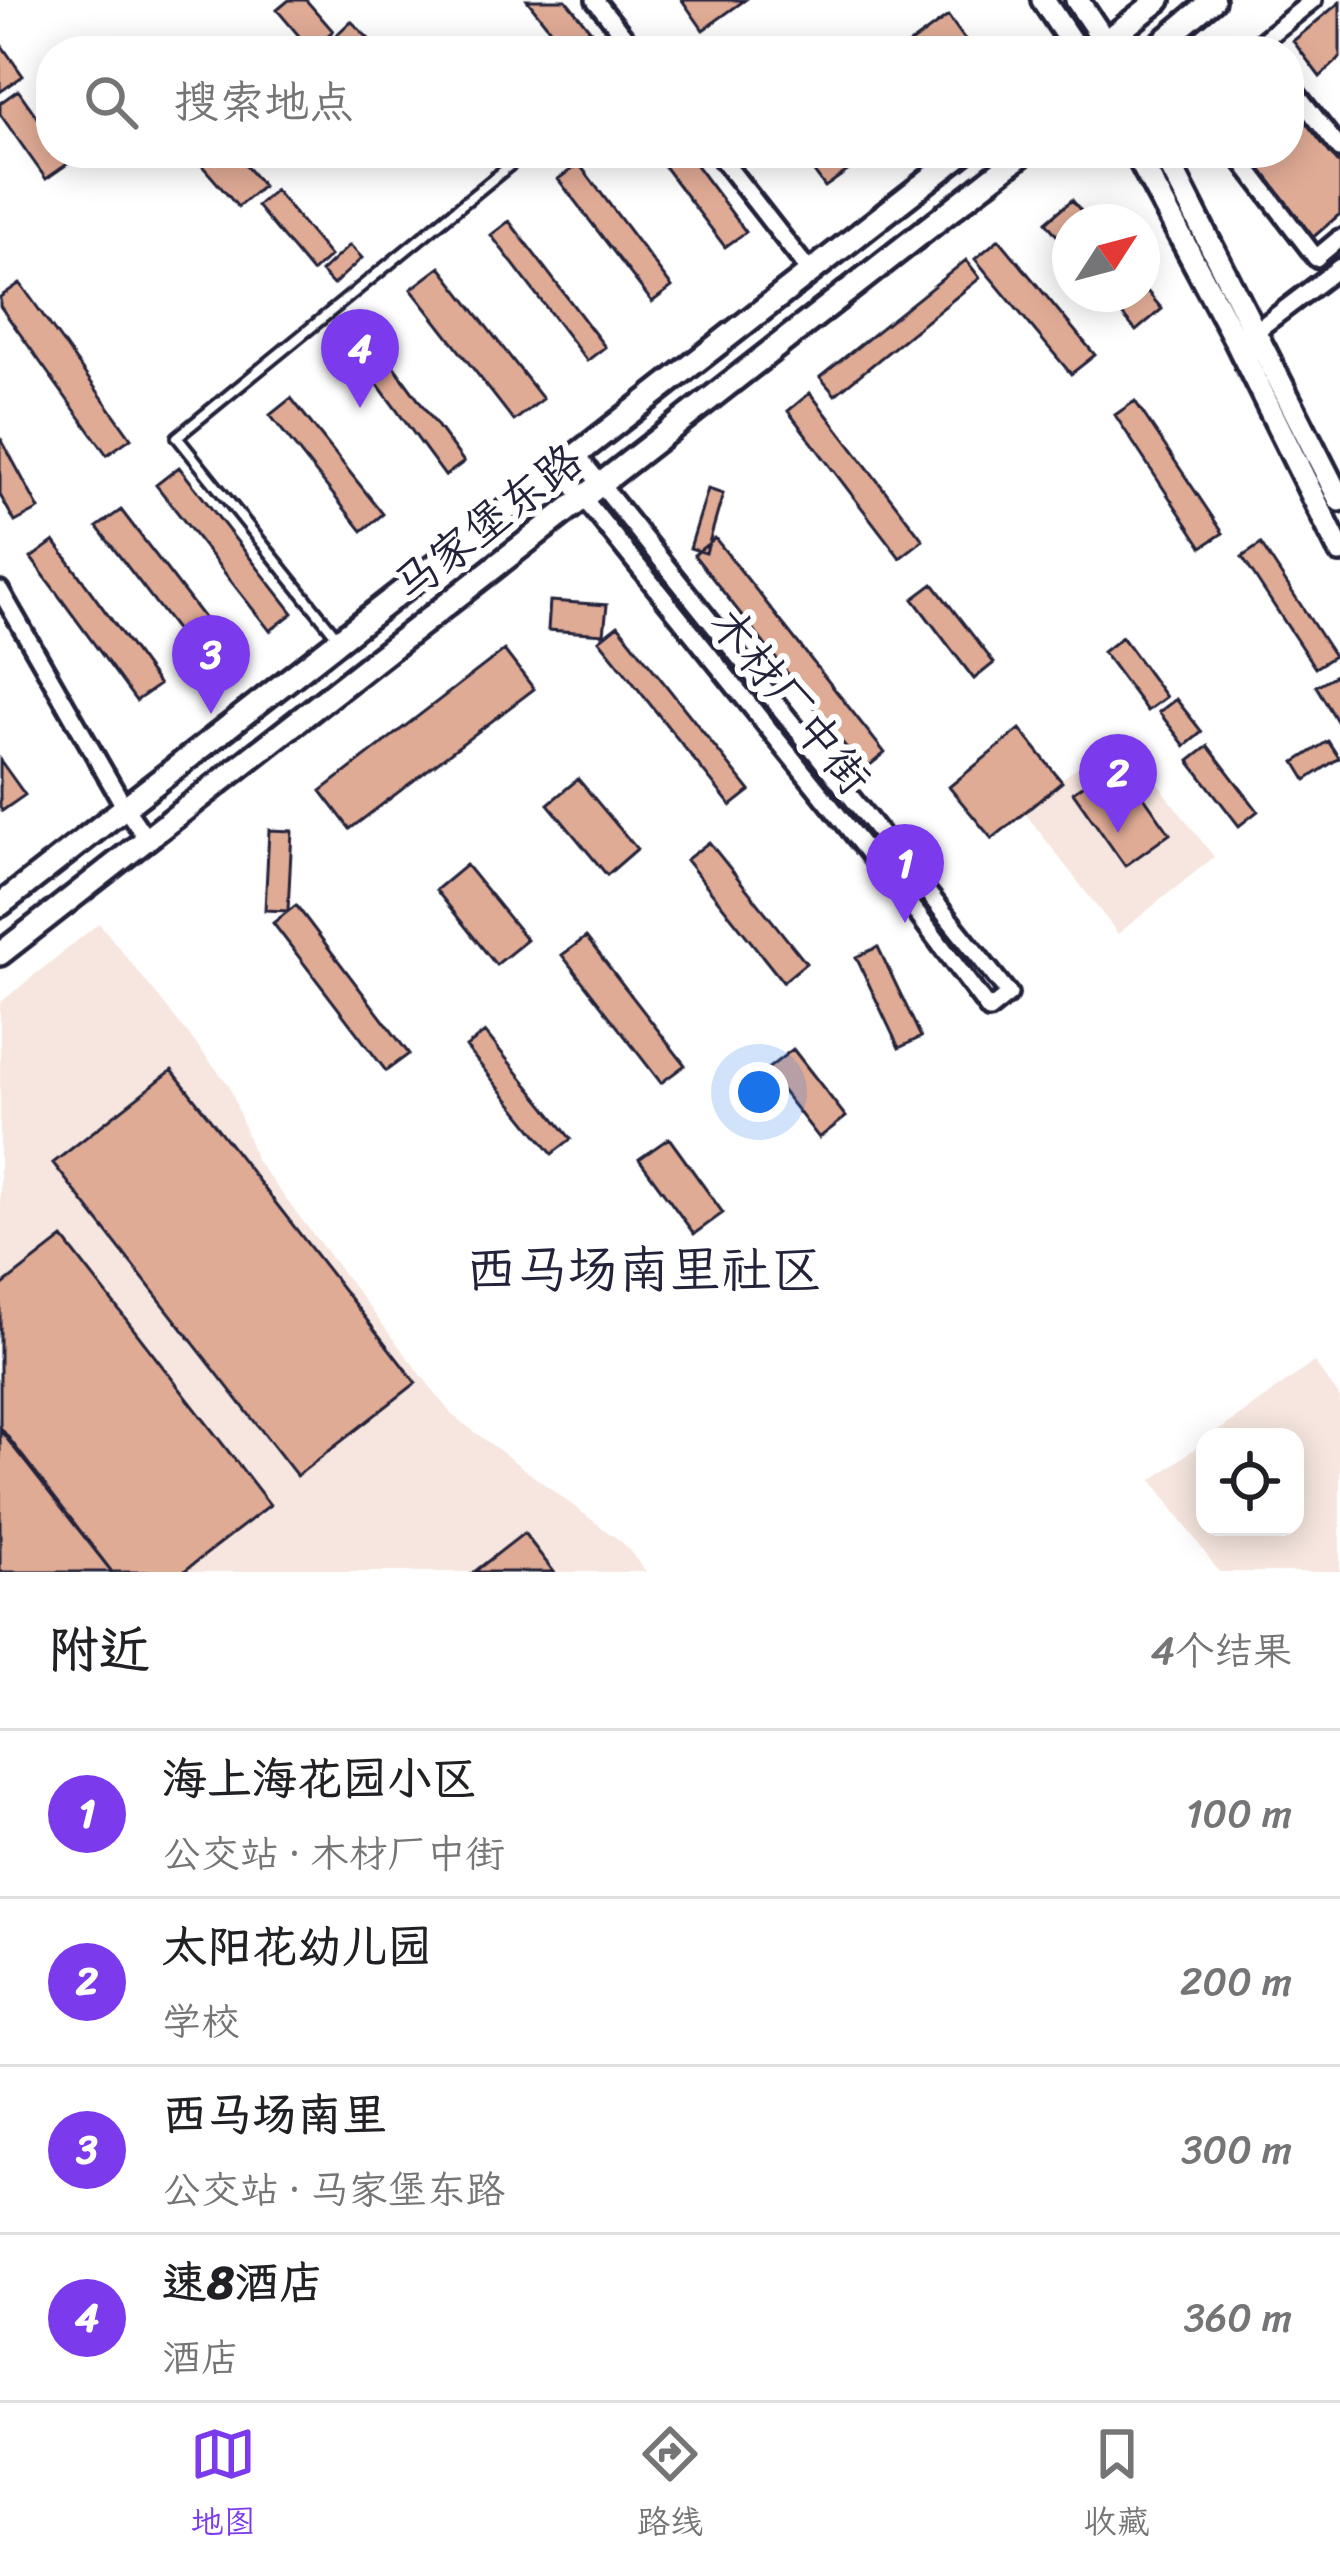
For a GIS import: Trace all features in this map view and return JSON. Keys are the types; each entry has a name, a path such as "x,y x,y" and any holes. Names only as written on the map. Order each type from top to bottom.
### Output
{"main road":[{"path":"1043,0 1067,36"},
{"path":"1078,0 1098,36"},
{"path":"1118,36 1159,0"},
{"path":"1170,36 1213,0"},
{"name":"马家堡东路","path":"0,905 944,168"},
{"name":"马家堡东路","path":"0,954 1005,168"},
{"path":"1144,168 1340,551"},
{"path":"1171,168 1340,500"}],"street":[{"path":"595,0 624,36"},
{"path":"1272,36 1313,0"},
{"path":"1304,103 1340,149"},
{"path":"729,168 810,272"},
{"path":"1247,168 1316,258 1340,238"},
{"path":"1256,331 1340,267"},
{"name":"木材厂中街","path":"569,463 1009,994 989,1010 591,490"},
{"path":"0,590 146,838"}],"lane":[{"path":"339,639 177,437 507,168"}],"shaded area":[{"path":"1120,735 1214,857 1118,934 1022,809"},
{"path":"99,923 229,1085 256,1160 452,1415 624,1544 646,1572 0,1572 0,1003"},
{"path":"1314,1362 1340,1398 1340,1572 1219,1572 1152,1480 1196,1448 1196,1536 1304,1536 1304,1428 1222,1428"}],"building":[{"path":"289,0 306,0 333,31 327,36 299,36 277,10"},
{"path":"527,0 566,0 595,36 555,36"},
{"path":"682,0 745,0 703,30"},
{"path":"1340,2 1340,58 1320,77 1304,56 1304,36 1299,36"},
{"path":"948,16 962,36 921,36"},
{"path":"351,21 366,36 335,36"},
{"path":"0,43 23,76 0,92"},
{"path":"18,90 36,116 36,165 0,114 0,103"},
{"path":"1304,118 1340,165 1340,214 1310,240 1259,168 1304,168"},
{"path":"38,168 62,168 46,179"},
{"path":"204,168 248,168 263,186 238,207"},
{"path":"582,168 672,287 652,302 558,179"},
{"path":"665,168 698,168 746,232 725,247"},
{"path":"811,168 852,168 825,187"},
{"path":"275,190 330,256 312,272 257,206"},
{"path":"509,221 605,347 587,361 491,235"},
{"path":"999,239 1052,303 1052,312 1059,312 1095,355 1071,374 975,259"},
{"path":"350,245 362,258 333,285 321,272"},
{"path":"966,260 980,278 835,395 820,377"},
{"path":"440,267 543,399 514,421 411,289"},
{"path":"20,283 131,438 107,455 0,306 0,297"},
{"path":"1120,312 1158,312 1136,331"},
{"path":"367,330 464,462 445,476 348,344"},
{"path":"810,393 923,540 900,558 788,411"},
{"path":"291,398 383,514 362,531 270,415"},
{"path":"1135,401 1223,533 1202,547 1115,415"},
{"path":"0,437 39,509 15,522 0,495"},
{"path":"179,467 293,613 270,631 156,485"},
{"path":"708,489 723,494 706,553 690,548"},
{"path":"121,510 217,635 194,653 97,527"},
{"path":"715,538 885,753 864,770 694,555"},
{"path":"54,541 159,685 136,701 31,558"},
{"path":"1261,544 1334,656 1315,668 1242,557"},
{"path":"933,584 994,663 974,679 913,599"},
{"path":"550,601 607,605 604,634 548,630"},
{"path":"618,625 750,791 731,806 599,640"},
{"path":"1122,637 1166,697 1147,711 1103,652"},
{"path":"504,650 534,689 350,829 321,791"},
{"path":"1336,675 1340,682 1340,726 1316,686"},
{"path":"1176,699 1202,732 1185,746 1159,712"},
{"path":"1020,729 1062,782 992,839 949,787"},
{"path":"1328,741 1339,758 1306,780 1295,762"},
{"path":"1208,746 1258,811 1239,826 1189,761"},
{"path":"0,760 25,795 2,811 0,807"},
{"path":"1118,760 1170,834 1125,866 1073,792"},
{"path":"578,779 637,849 607,875 548,804"},
{"path":"269,830 292,831 288,911 265,910"},
{"path":"709,842 806,963 783,982 686,860"},
{"path":"466,865 527,940 496,965 436,890"},
{"path":"296,905 409,1054 386,1071 273,923"},
{"path":"586,937 685,1065 661,1083 562,955"},
{"path":"878,947 921,1037 899,1048 856,957"},
{"path":"485,1032 571,1139 552,1154 466,1047"},
{"path":"793,1049 846,1117 819,1138 766,1070"},
{"path":"172,1070 416,1383 297,1476 53,1163"},
{"path":"669,1138 723,1213 694,1234 639,1159"},
{"path":"63,1238 270,1505 183,1572 112,1572 0,1427 0,1287"},
{"path":"0,1430 112,1572 0,1572"},
{"path":"524,1533 554,1572 474,1572"}],"place":[{"name":"速8酒店","path":"360,408"},
{"name":"西马场南里","path":"211,714"},
{"name":"太阳花幼儿园","path":"1118,833"},
{"name":"海上海花园小区","path":"905,923"}],"district":[{"name":"西马场南里社区","path":"644,1269"}]}
